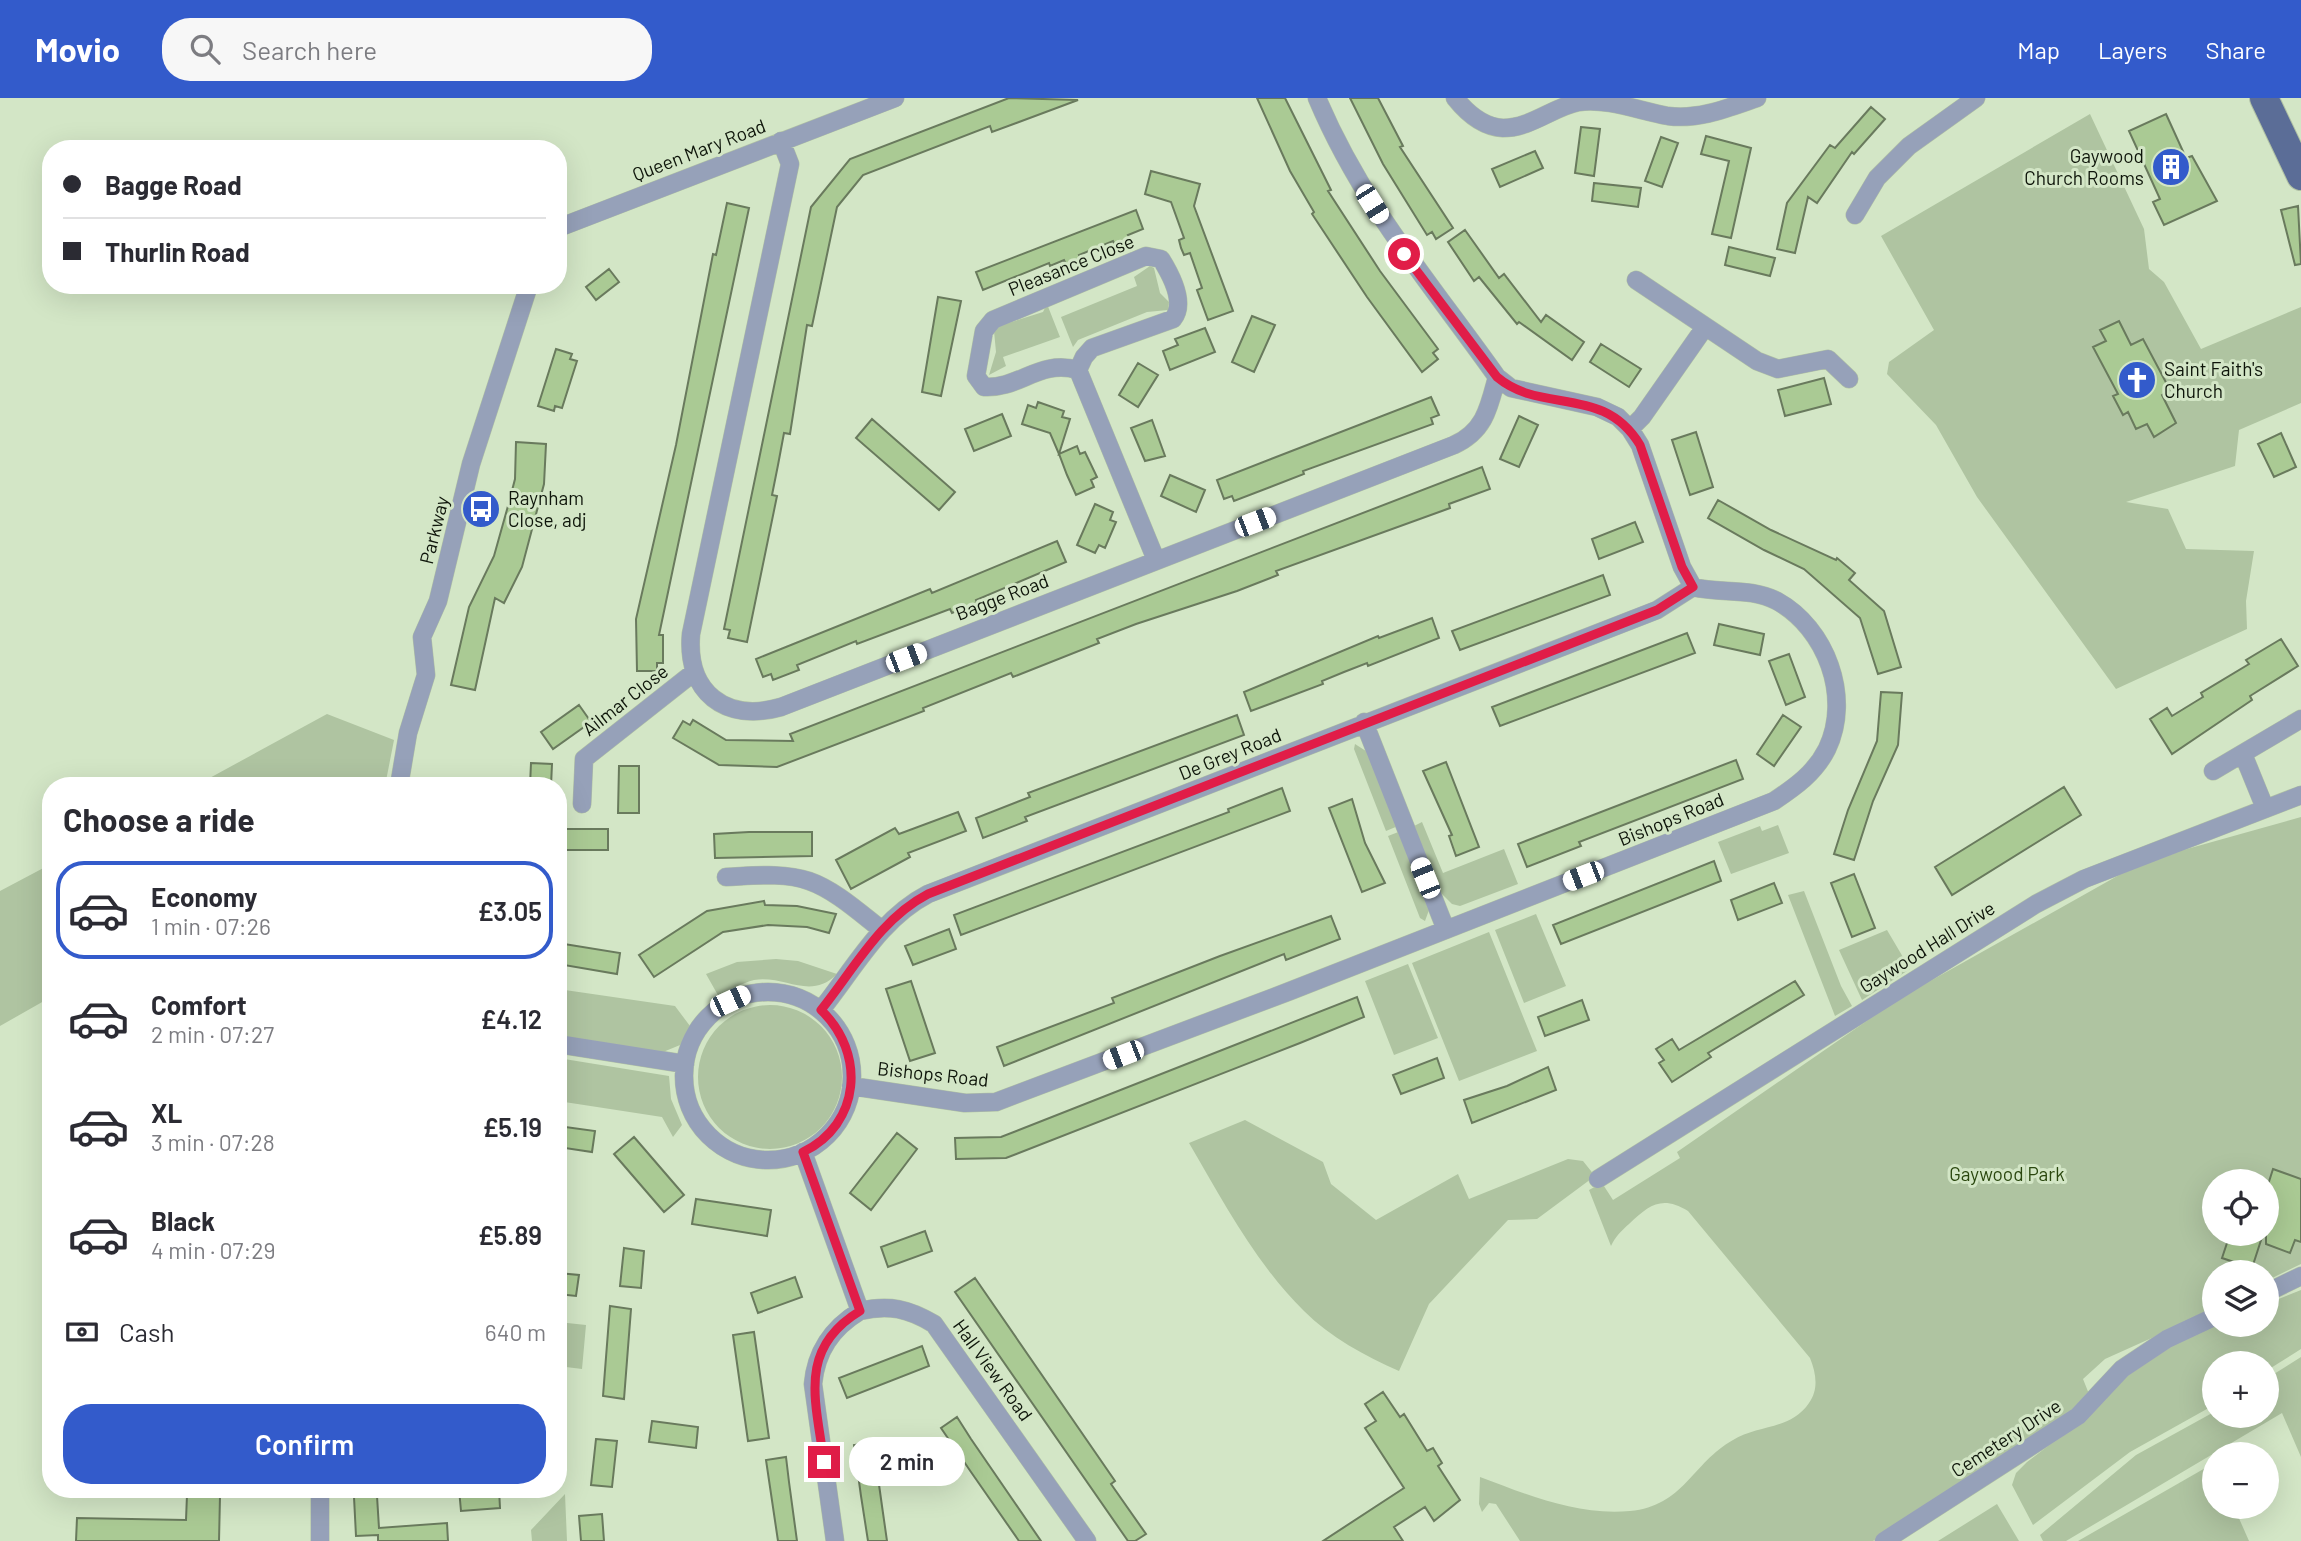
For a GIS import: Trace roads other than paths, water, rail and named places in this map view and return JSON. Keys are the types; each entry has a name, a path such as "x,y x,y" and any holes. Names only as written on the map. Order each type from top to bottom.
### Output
{"main road":[{"path":"2264,98 2301,176"}],"street":[{"name":"Queen Mary Road","path":"567,224 895,98"},
{"path":"1317,98 1342,153 1404,254 1497,377 1511,388 1597,407 1618,417 1630,429 1640,445 1682,567 1693,587"},
{"path":"1455,98 1467,114 1502,128 1526,123 1580,102 1604,103 1671,116 1695,117 1756,98"},
{"path":"1855,215 1877,178 1909,146 1976,98"},
{"path":"693,673 689,657 691,634 790,164 781,141"},
{"name":"Pleasance Close","path":"1146,256 1161,259 1180,302 1173,319 1092,348 1078,370 1049,367 995,388 984,387 976,376 984,331 993,320 1146,256"},
{"path":"1636,280 1741,353 1778,369 1828,359 1849,379"},
{"name":"Parkway","path":"401,777 408,733 426,675 422,637 438,601 471,464 526,294"},
{"path":"1630,429 1642,418 1705,327"},
{"path":"1078,370 1156,560"},
{"name":"Bagge Road","path":"693,673 717,702 748,712 765,711 1462,441 1474,433 1490,409 1497,377"},
{"name":"De Grey Road","path":"821,1010 882,930 905,907 928,894 1657,610 1693,587"},
{"name":"Bishops Road","path":"852,1086 965,1103 996,1102 1774,801 1797,786 1813,770 1827,748 1836,719 1835,693 1829,661 1815,634 1797,615 1759,594 1693,587"},
{"name":"Ailmar Close","path":"582,804 584,759 693,673"},
{"path":"2213,771 2301,719"},
{"path":"1364,722 1446,930"},
{"path":"2244,754 2265,808"},
{"name":"Gaywood Hall Drive","path":"1598,1179 2036,905 2084,879 2301,795"},
{"path":"726,877 771,875 808,881 882,930"},
{"path":"746,993 792,995 821,1010 831,1020 846,1044 852,1086 846,1108 835,1127 820,1142 803,1152 770,1160 738,1154 724,1147 700,1125 687,1096 685,1064 692,1041 704,1021 716,1010 746,993"},
{"path":"567,1045 685,1064"},
{"path":"803,1152 860,1311 833,1332 815,1363 813,1384 835,1541"},
{"path":"2279,1287 2301,1276"},
{"name":"Hall View Road","path":"860,1311 902,1308 934,1324 1087,1541"},
{"name":"Cemetery Drive","path":"1884,1541 2078,1416 2122,1369 2167,1339 2202,1323"},
{"path":"320,1498 320,1541"}],"place":[{"name":"Gaywood Church Rooms","path":"2171,167"},
{"name":"Saint Faith's Church","path":"2137,380"},
{"name":"Raynham Close, adj","path":"481,509"}],"park label":[{"name":"Gaywood Park","path":"2007,1174"}]}
